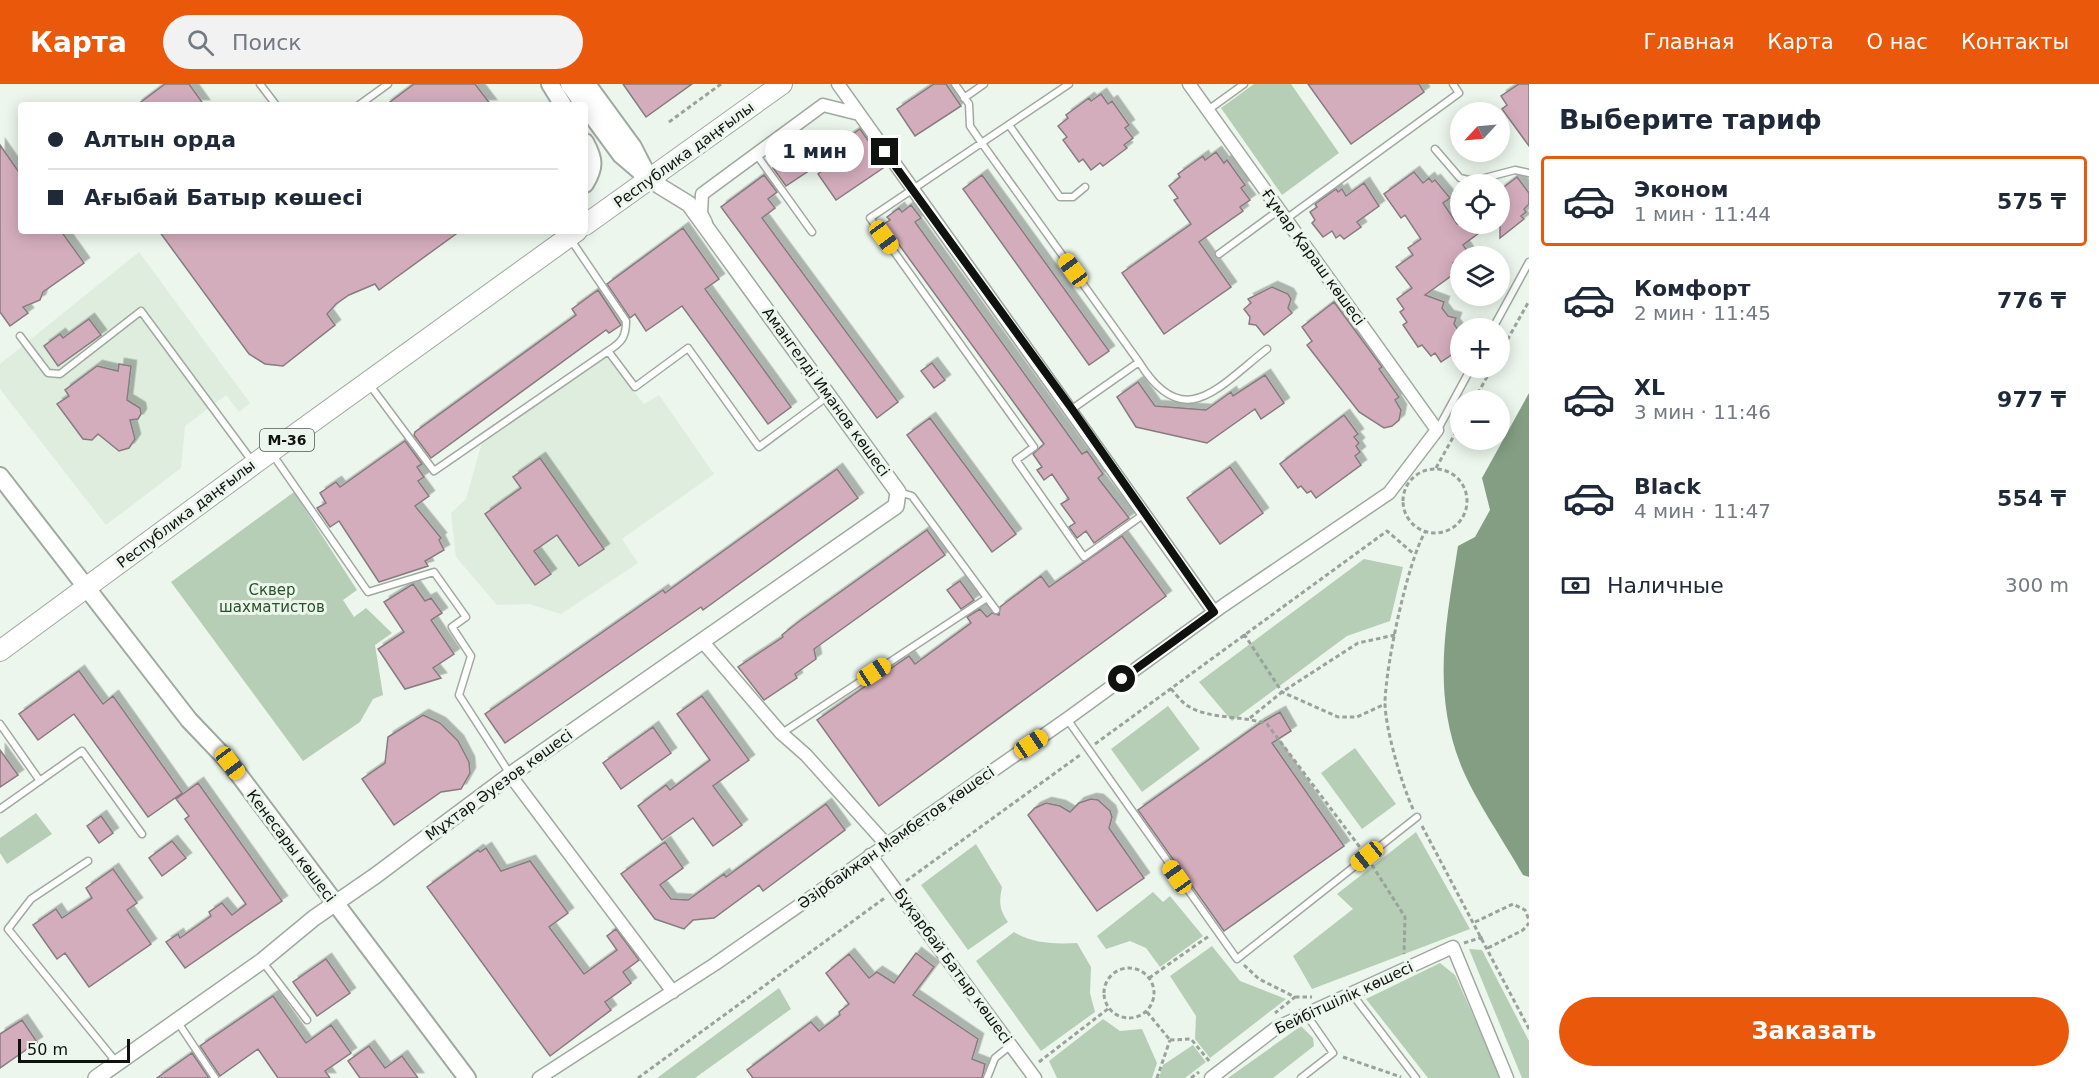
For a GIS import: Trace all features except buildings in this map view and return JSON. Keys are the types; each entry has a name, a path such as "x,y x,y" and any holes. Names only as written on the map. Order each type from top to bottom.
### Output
{"main road":[{"path":"550,84 561,102"},
{"name":"Амангелді Иманов көшесі","path":"569,84 583,102"},
{"path":"587,84 633,147 650,180"},
{"name":"Республика даңғылы","path":"588,221 650,180 782,84"},
{"name":"Амангелді Иманов көшесі","path":"588,109 621,155 650,180"},
{"path":"588,148 593,171 588,179"},
{"name":"Республика даңғылы","path":"0,651 568,234"},
{"name":"Кенесары көшесі","path":"0,476 189,720 230,763 467,1078"}],"street":[{"path":"838,84 911,189 1072,409 1214,612"},
{"name":"Ғұмар Қараш көшесі","path":"1189,84 1437,430"},
{"path":"711,234 701,213 702,194 823,105 859,114"},
{"name":"Амангелді Иманов көшесі","path":"650,180 689,204 898,492"},
{"name":"Әзірбайжан Мәмбетов көшесі","path":"539,1078 673,992 1067,719 1214,612 1389,493 1437,430"},
{"name":"Мұхтар Әуезов көшесі","path":"96,1078 262,961 335,904 510,775 896,506 898,492"},
{"path":"702,641 781,733 806,754 886,844"},
{"path":"510,775 673,992"},
{"name":"Бұқарбай Батыр көшесі","path":"870,855 1035,1078"},
{"path":"1453,947 1507,1078"},
{"name":"Бейбітшілік көшесі","path":"1211,1078 1276,1028 1453,947"}],"lane":[{"path":"260,84 274,102"},
{"path":"363,102 388,84"},
{"path":"955,84 969,104 970,126 1163,393 1182,401 1204,398 1267,349"},
{"path":"964,98 984,84"},
{"path":"1069,84 870,218 1034,447 1016,460 1084,557 1144,514"},
{"path":"1208,110 1244,84"},
{"path":"1219,254 1283,214 1459,93 1453,84"},
{"path":"1010,125 1060,198 1073,197 1086,187"},
{"path":"1435,149 1460,178 1473,181 1515,170 1529,173"},
{"path":"756,153 812,232"},
{"path":"368,383 434,471 622,342 626,332 626,321 574,234"},
{"path":"1498,318 1529,262"},
{"path":"20,336 48,373 60,374 141,311 254,464"},
{"path":"608,351 635,387 688,348 759,447 829,396"},
{"path":"1072,409 1139,362"},
{"path":"1437,430 1466,378"},
{"path":"271,452 368,592 434,572 466,617 452,627 471,656 459,695 510,775"},
{"name":"Амангелді Иманов көшесі","path":"898,492 912,496 996,610"},
{"path":"781,733 987,598"},
{"path":"1067,719 1237,959 1417,817"},
{"path":"0,724 40,781"},
{"path":"0,809 82,751 141,834"},
{"path":"88,861 31,899 8,929 117,1063"},
{"path":"262,961 307,1020"},
{"path":"1352,993 1416,1078"},
{"path":"1301,1078 1333,1053 1306,1013"},
{"path":"177,1022 215,1078"},
{"path":"987,1078 995,1058 1011,1045"}],"path":[{"path":"669,122 721,84"},
{"path":"1510,335 1529,301"},
{"path":"1436,468 1453,474 1465,488 1468,506 1459,523 1443,532 1425,532 1415,526 1408,517 1404,495 1415,476 1436,468 1450,443"},
{"path":"903,883 1387,531 1414,554"},
{"path":"1425,532 1414,554 1395,635 1385,704 1401,783 1529,1029"},
{"path":"1244,634 1281,692 1338,717 1357,717 1385,704"},
{"path":"1250,718 1281,692 1358,643 1395,635"},
{"path":"1171,688 1187,706 1212,714 1250,718 1267,724 1284,744 1367,856 1405,917 1403,962"},
{"path":"638,1078 890,894"},
{"path":"1475,922 1513,904 1525,910 1529,921 1524,930 1488,948"},
{"path":"1149,978 1215,931"},
{"path":"1453,947 1483,937"},
{"path":"1237,959 1259,979 1295,997 1267,1019"},
{"path":"1131,968 1149,978 1154,992 1151,1005 1141,1016 1127,1018 1109,1008 1104,988 1111,975 1131,968"},
{"path":"1037,1063 1109,1008"},
{"path":"1146,1011 1170,1041"},
{"path":"1170,1041 1191,1039 1210,1062 1191,1078"},
{"path":"1157,1078 1170,1041"},
{"path":"1333,1053 1403,1078"}],"shaded area":[{"path":"139,252 250,403 239,412 226,395 185,426 181,468 106,525 0,389 0,364"},
{"path":"606,357 644,404 659,395 714,474 622,539 638,563 561,614 529,604 497,605 456,557 451,513 466,499 483,439"},
{"path":"1529,393 1529,877 1523,875 1462,768 1452,740 1444,685 1446,630 1458,546 1475,537 1490,510 1482,478 1497,450 1510,450 1510,427"}],"green space":[{"path":"1254,84 1291,84 1339,153 1282,195 1221,108"},
{"name":"Сквер шахматистов","path":"294,492 357,590 343,600 354,617 366,608 392,633 375,645 383,695 373,699 360,722 303,761 171,582"},
{"path":"1364,559 1403,567 1390,621 1347,636 1232,721 1199,682"},
{"path":"1168,706 1200,749 1142,792 1111,749"},
{"path":"1355,748 1396,804 1362,829 1321,773"},
{"path":"36,813 52,834 7,864 0,853 0,838"},
{"path":"1416,832 1470,929 1312,989 1293,956 1353,909 1337,894"},
{"path":"976,844 1002,887 1000,905 1008,922 968,950 921,885"},
{"path":"1153,892 1163,902 1170,896 1203,936 1160,967 1146,948 1130,941 1106,949 1097,936"},
{"path":"1014,932 1037,941 1077,943 1091,967 1090,993 1095,1012 1041,1051 976,961"},
{"path":"1212,946 1240,981 1286,999 1210,1058 1195,1039 1196,1016 1170,976"},
{"path":"1469,949 1482,950 1529,1041 1529,1078 1522,1078"},
{"path":"1440,963 1455,975 1501,1078 1428,1078 1366,999"},
{"path":"779,988 791,1009 695,1078 657,1078"},
{"path":"1103,1019 1120,1031 1142,1029 1157,1063 1152,1078 1057,1078 1049,1061"},
{"path":"1301,1026 1313,1038 1314,1046 1273,1078 1228,1078"},
{"path":"1193,1045 1206,1062 1185,1078 1159,1078 1163,1065"}],"route":[{"path":"885,152 1072,409 1214,612 1122,679"}]}
